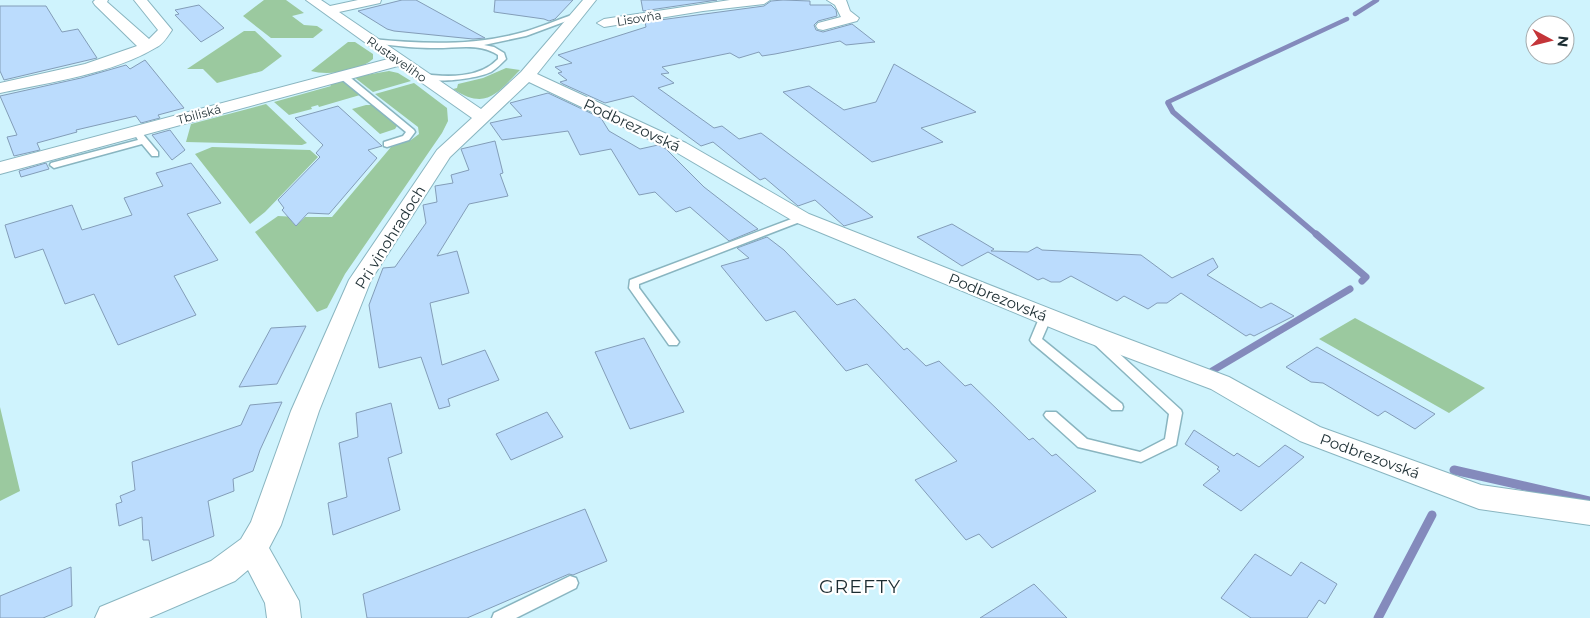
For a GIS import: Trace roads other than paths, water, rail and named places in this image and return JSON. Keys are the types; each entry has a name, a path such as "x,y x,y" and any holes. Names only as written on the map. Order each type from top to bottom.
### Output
{"street":[{"path":"102,0 100,2 142,43 153,44"},
{"path":"0,88 114,62 153,44 161,38 165,30 140,0"},
{"name":"Rustaveliho","path":"312,0 482,117"},
{"path":"328,11 376,0"},
{"name":"Pri vinohradoch","path":"112,618 223,571 252,548 265,525 305,411 360,280 443,154 527,75 590,0"},
{"name":"Lisovňa","path":"564,33 604,23 764,0"},
{"path":"823,26 852,18 844,13 841,4 833,0"},
{"name":"Lisovňa","path":"578,15 604,23"},
{"name":"Tbiliská","path":"0,168 140,136 398,60"},
{"name":"Podbrezovská","path":"527,75 680,147 802,218 1090,334 1220,383 1310,434 1479,497 1590,513"},
{"path":"252,548 282,601 284,618"}],"lane":[{"path":"372,41 428,46 470,44 527,34 578,15"},
{"path":"420,76 436,78 463,77 492,68 502,59 502,54 496,50 470,44"},
{"path":"343,76 410,132 406,138 387,144"},
{"path":"54,165 140,136 155,154"},
{"path":"673,342 634,288 634,282 802,218"},
{"path":"1046,316 1036,340 1117,407"},
{"path":"1051,415 1083,443 1141,457 1171,442 1176,413 1090,334"},
{"path":"500,618 570,583"}],"waterway":[{"path":"1355,14 1377,0"},
{"path":"1169,104 1168,102 1347,19"},
{"path":"1168,103 1173,112 1317,235"},
{"path":"1316,234 1366,277 1362,281"},
{"path":"1212,371 1350,289"},
{"path":"1454,470 1590,501"},
{"path":"1378,618 1432,515"}],"district":[{"name":"GREFTY","path":"860,586"}]}
